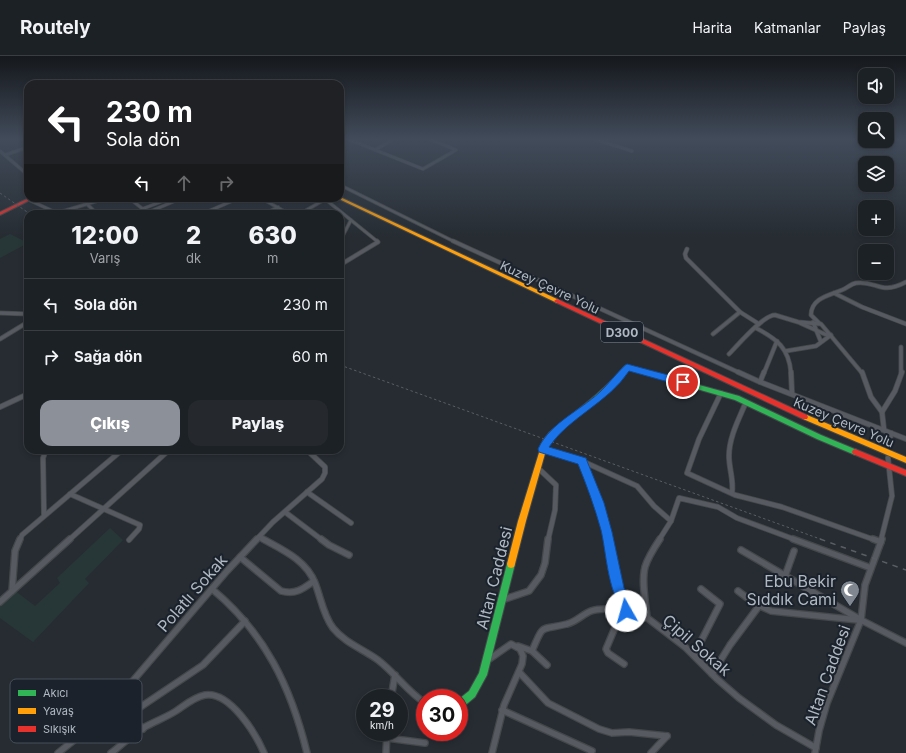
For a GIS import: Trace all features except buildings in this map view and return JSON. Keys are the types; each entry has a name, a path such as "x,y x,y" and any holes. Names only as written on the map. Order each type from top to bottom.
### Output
{"main road":[{"name":"Kuzey Çevre Yolu","path":"344,197 765,395 906,455"},
{"path":"0,211 24,199"},
{"path":"0,214 24,200"},
{"name":"Kuzey Çevre Yolu","path":"344,200 784,408 906,460"},
{"path":"544,446 552,434 604,393 621,377 627,367 721,393 746,402 819,437 906,473"},
{"name":"Altan Caddesi","path":"468,700 476,691 487,662 522,521 544,446"}],"street":[{"path":"344,187 433,232 760,382 906,439"},
{"path":"37,202 50,210"},
{"path":"70,210 96,202"},
{"path":"134,202 142,209 161,202"},
{"path":"155,210 172,202"},
{"path":"211,210 230,202"},
{"path":"269,202 283,210"},
{"path":"307,210 321,202"},
{"path":"330,202 339,210"},
{"path":"88,205 93,210"},
{"path":"272,210 278,207"},
{"path":"344,214 378,242 344,262"},
{"path":"344,236 348,230 351,220"},
{"path":"687,249 685,254 686,258 740,312 777,341 786,351 792,368 792,394"},
{"path":"884,430 882,412 871,396 866,381 859,368 811,315 810,312 820,299 856,283 886,289 894,288 906,282"},
{"path":"834,293 862,307 906,324"},
{"path":"713,334 740,312"},
{"path":"0,313 24,314"},
{"path":"729,354 758,326 774,314 798,322 830,336"},
{"path":"798,322 819,323"},
{"path":"814,322 822,342"},
{"path":"0,339 24,324"},
{"path":"786,351 814,347 830,336"},
{"path":"760,382 777,341"},
{"path":"882,412 894,394 900,378 902,370 901,347"},
{"path":"721,393 699,439 687,473 732,493 782,507 880,542"},
{"path":"0,407 24,396"},
{"path":"732,493 733,481 730,469 730,447 735,428 746,402"},
{"path":"890,440 892,433"},
{"path":"544,446 582,461 636,486 654,506 671,521"},
{"path":"44,454 43,458 44,515"},
{"path":"12,591 15,550 17,543 26,531 117,454"},
{"path":"0,602 165,454"},
{"name":"Polatlı Sokak","path":"135,679 240,557 285,512 322,479 326,471 324,465 312,454"},
{"name":"Altan Caddesi","path":"816,751 827,703 861,620 865,585 880,542 892,496 888,458"},
{"name":"Çipil Sokak","path":"582,461 607,532 619,590 624,600 679,642 739,698 763,716 816,751"},
{"path":"502,600 529,591 537,581 545,563 548,539 555,510 556,485 537,468"},
{"path":"307,492 351,523"},
{"path":"70,494 140,525 140,529 129,540"},
{"path":"647,618 644,579 645,568 650,555 671,521 678,498 718,507 737,518 871,568"},
{"path":"285,512 329,545 349,555"},
{"path":"259,537 298,560 306,568 314,581 328,620 333,628 339,634 378,660 416,697"},
{"path":"741,550 861,620 906,643"},
{"path":"784,576 794,551"},
{"path":"240,557 281,591 288,594 299,592 314,581"},
{"path":"212,589 245,621 271,659 287,688 294,706 307,753"},
{"path":"694,655 720,604 701,590"},
{"path":"738,591 759,606 777,612 861,620"},
{"path":"712,674 730,645 759,606"},
{"path":"532,651 540,632 546,628 568,624 592,611 634,609"},
{"path":"622,610 606,649 608,653 624,664"},
{"path":"142,706 203,665 245,621"},
{"path":"487,662 510,644 532,651 547,665"},
{"path":"492,753 502,710 522,665 523,656 520,648 515,645"},
{"path":"519,672 548,703 599,729 612,733 629,732 667,736 651,753"},
{"path":"393,689 395,675"},
{"path":"143,729 198,698 206,695 213,695 222,700 250,727 258,737 264,753"},
{"path":"502,710 592,751 591,753"},
{"path":"408,740 425,744"},
{"path":"386,753 387,741"},
{"name":"Polatlı Sokak","path":"58,753 70,743"},
{"path":"111,753 124,743"}],"shaded area":[{"path":"10,234 24,241 24,245 0,258 0,239"},
{"path":"110,528 123,540 85,579 89,583 33,642 0,618 0,602 14,590 35,606 60,583 57,578"}],"tunnel":[{"path":"888,456 890,440"}],"railway":[{"path":"0,193 24,210"},
{"path":"344,366 823,540"},
{"path":"820,539 906,570"}],"traffic: fast":[{"path":"552,434 601,395 627,367 737,398 819,437 855,452"},
{"path":"545,443 552,434"},
{"path":"468,697 472,694 483,675 511,564"}],"traffic: slow":[{"path":"344,200 557,301"},
{"path":"805,417 906,460"},
{"path":"511,564 545,443"}],"traffic: jam":[{"path":"0,214 24,202"},
{"path":"557,301 805,417"},
{"path":"855,452 906,473"}],"place":[{"name":"Ebu Bekir Sıddık Cami","path":"850,607"}],"route":[{"path":"626,611 634,609 620,594 607,532 593,488 582,461 543,449 545,443 552,434 598,399 621,377 627,367 683,382"}]}
